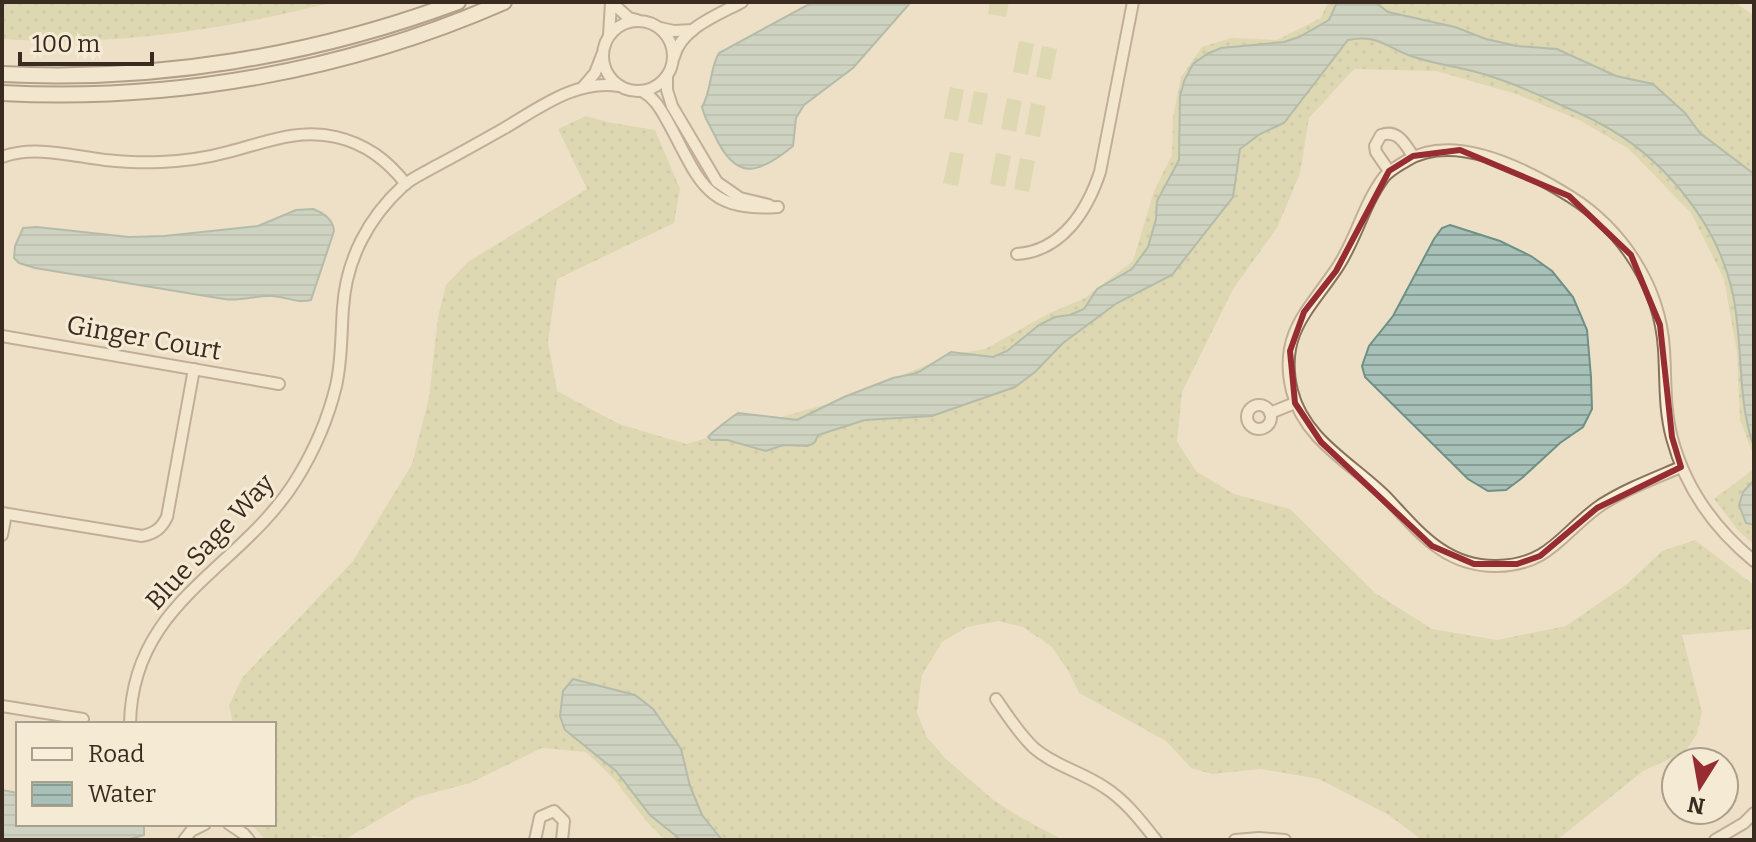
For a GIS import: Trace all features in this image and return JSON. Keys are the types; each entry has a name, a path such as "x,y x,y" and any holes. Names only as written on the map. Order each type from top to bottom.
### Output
{"street":[{"path":"2,74 76,76 200,67 347,39 458,2"},
{"path":"2,93 76,95 138,92 241,80 350,57 420,36 504,2"},
{"path":"611,2 629,18 674,31 693,30"},
{"path":"583,87 595,73 609,35 611,2"},
{"path":"603,51 605,68 619,86 642,91 656,101 700,181 716,197 737,207 778,207 740,198 717,182 672,106 667,90 667,76 682,39 742,2"},
{"path":"1017,254 1031,253 1056,240 1080,215 1092,195 1100,172 1133,2"},
{"path":"609,35 622,24 637,20"},
{"path":"660,28 670,40 673,62"},
{"path":"642,91 656,86 667,76"},
{"name":"Blue Sage Way","path":"130,722 132,698 144,656 169,614 183,597 260,526 293,485 308,460 336,387 345,286 352,261 373,219 406,184 562,96 597,84 619,86"},
{"path":"2,157 25,152 109,161 162,162 226,153 293,134 315,134 335,137 374,152 390,164 406,184"},
{"path":"1389,171 1376,152 1375,146 1381,135 1396,135 1413,156"},
{"path":"1681,467 1624,491 1597,508 1555,547 1540,556 1507,565 1474,564 1450,557 1423,538 1386,497 1321,442 1295,403 1289,371 1295,331 1304,312 1348,250 1369,200 1389,171 1413,156 1434,151 1460,150 1482,155 1569,196 1594,212 1613,231 1631,255 1655,303 1664,347 1665,405 1681,467 1719,528 1754,561"},
{"name":"Ginger Court","path":"2,336 279,384"},
{"path":"2,535 4,514 142,536 154,533 167,517 194,369"},
{"path":"1270,413 1295,403"},
{"path":"996,699 1035,748 1050,760 1106,788 1125,804 1156,840"},
{"path":"2,706 83,719"},
{"path":"535,840 540,817 554,811 564,821 562,840"},
{"path":"1715,840 1736,829 1754,813"},
{"path":"232,826 249,840"},
{"path":"1235,840 1285,840"}],"highlighted area":[{"path":"1460,150 1569,196 1631,255 1660,325 1672,437 1681,467 1597,508 1540,556 1517,564 1474,564 1432,546 1321,442 1295,403 1290,351 1304,312 1336,271 1389,171 1413,156"}],"green space":[{"path":"2,2 334,2 170,34 44,41 2,39"},
{"path":"990,2 1009,2 1006,17 988,14"},
{"path":"1328,2 1735,2 1754,16 1754,456 1740,420 1737,353 1724,279 1691,213 1629,149 1579,120 1516,94 1436,71 1354,69 1309,118 1300,173 1277,228 1233,289 1182,392 1177,442 1197,472 1234,494 1290,509 1375,593 1432,629 1497,640 1566,626 1627,584 1662,551 1695,540 1754,585 1754,629 1682,635 1702,712 1697,734 1689,746 1660,746 1660,763 1643,771 1557,840 1422,840 1389,815 1319,779 1261,769 1212,774 1191,768 1166,741 1079,693 1052,647 1023,627 998,621 967,627 942,642 922,675 917,712 926,736 945,758 992,799 1063,840 665,840 613,778 586,752 542,748 470,783 417,797 344,840 312,836 311,840 266,840 253,826 276,826 276,722 233,722 229,705 242,678 353,561 412,464 429,398 438,317 446,285 468,262 587,189 558,129 586,116 655,130 680,189 674,223 557,279 548,342 557,391 619,424 686,444 848,398 950,355 985,349 1050,313 1085,298 1133,261 1154,191 1172,155 1173,117 1181,77 1202,47 1231,38 1277,40 1321,18"},
{"path":"1019,41 1034,44 1028,75 1013,72"},
{"path":"1042,46 1057,49 1051,80 1036,77"},
{"path":"950,87 964,90 958,121 944,118"},
{"path":"974,91 988,94 982,125 968,122"},
{"path":"1007,98 1022,101 1016,132 1001,129"},
{"path":"1031,103 1046,106 1040,137 1025,134"},
{"path":"950,152 964,154 958,186 943,183"},
{"path":"996,153 1011,156 1005,187 990,184"},
{"path":"1020,158 1035,161 1029,192 1014,189"},
{"path":"1754,469 1754,545 1714,499"}],"water":[{"path":"813,2 911,2 853,68 804,105 796,118 793,146 769,163 749,169 740,167 723,151 702,107 719,53"},
{"path":"1337,2 1375,2 1388,12 1455,27 1486,39 1517,46 1557,49 1616,76 1653,84 1685,113 1700,133 1754,174 1754,447 1745,409 1736,310 1724,264 1699,216 1665,172 1622,137 1539,95 1508,82 1417,58 1367,39 1348,40 1284,123 1260,134 1240,149 1233,197 1172,275 1117,303 1063,343 1035,372 1015,387 932,416 865,420 818,435 815,442 808,446 783,445 766,451 708,437 738,413 797,420 844,397 893,378 917,373 951,352 993,357 1007,351 1039,325 1084,309 1097,289 1132,269 1148,247 1156,219 1157,201 1179,160 1180,96 1193,64 1221,48 1284,42 1299,37 1329,20"},
{"path":"313,209 327,217 334,231 311,300 306,301 271,296 224,299 35,268 14,258 15,246 23,228 129,237 164,236 258,226 296,210"},
{"path":"1450,225 1500,241 1531,256 1552,271 1573,297 1587,330 1592,409 1583,427 1506,490 1488,491 1468,479 1365,377 1362,366 1369,346 1393,316 1434,239 1442,228"},
{"path":"1754,480 1754,525 1746,523 1739,505 1743,492"},
{"path":"573,679 635,695 653,709 681,749 690,786 702,815 722,840 681,840 650,815 616,771 565,730 560,716 563,691"},
{"path":"2,790 16,793 16,826 144,826 144,835 126,840 2,839"}]}
